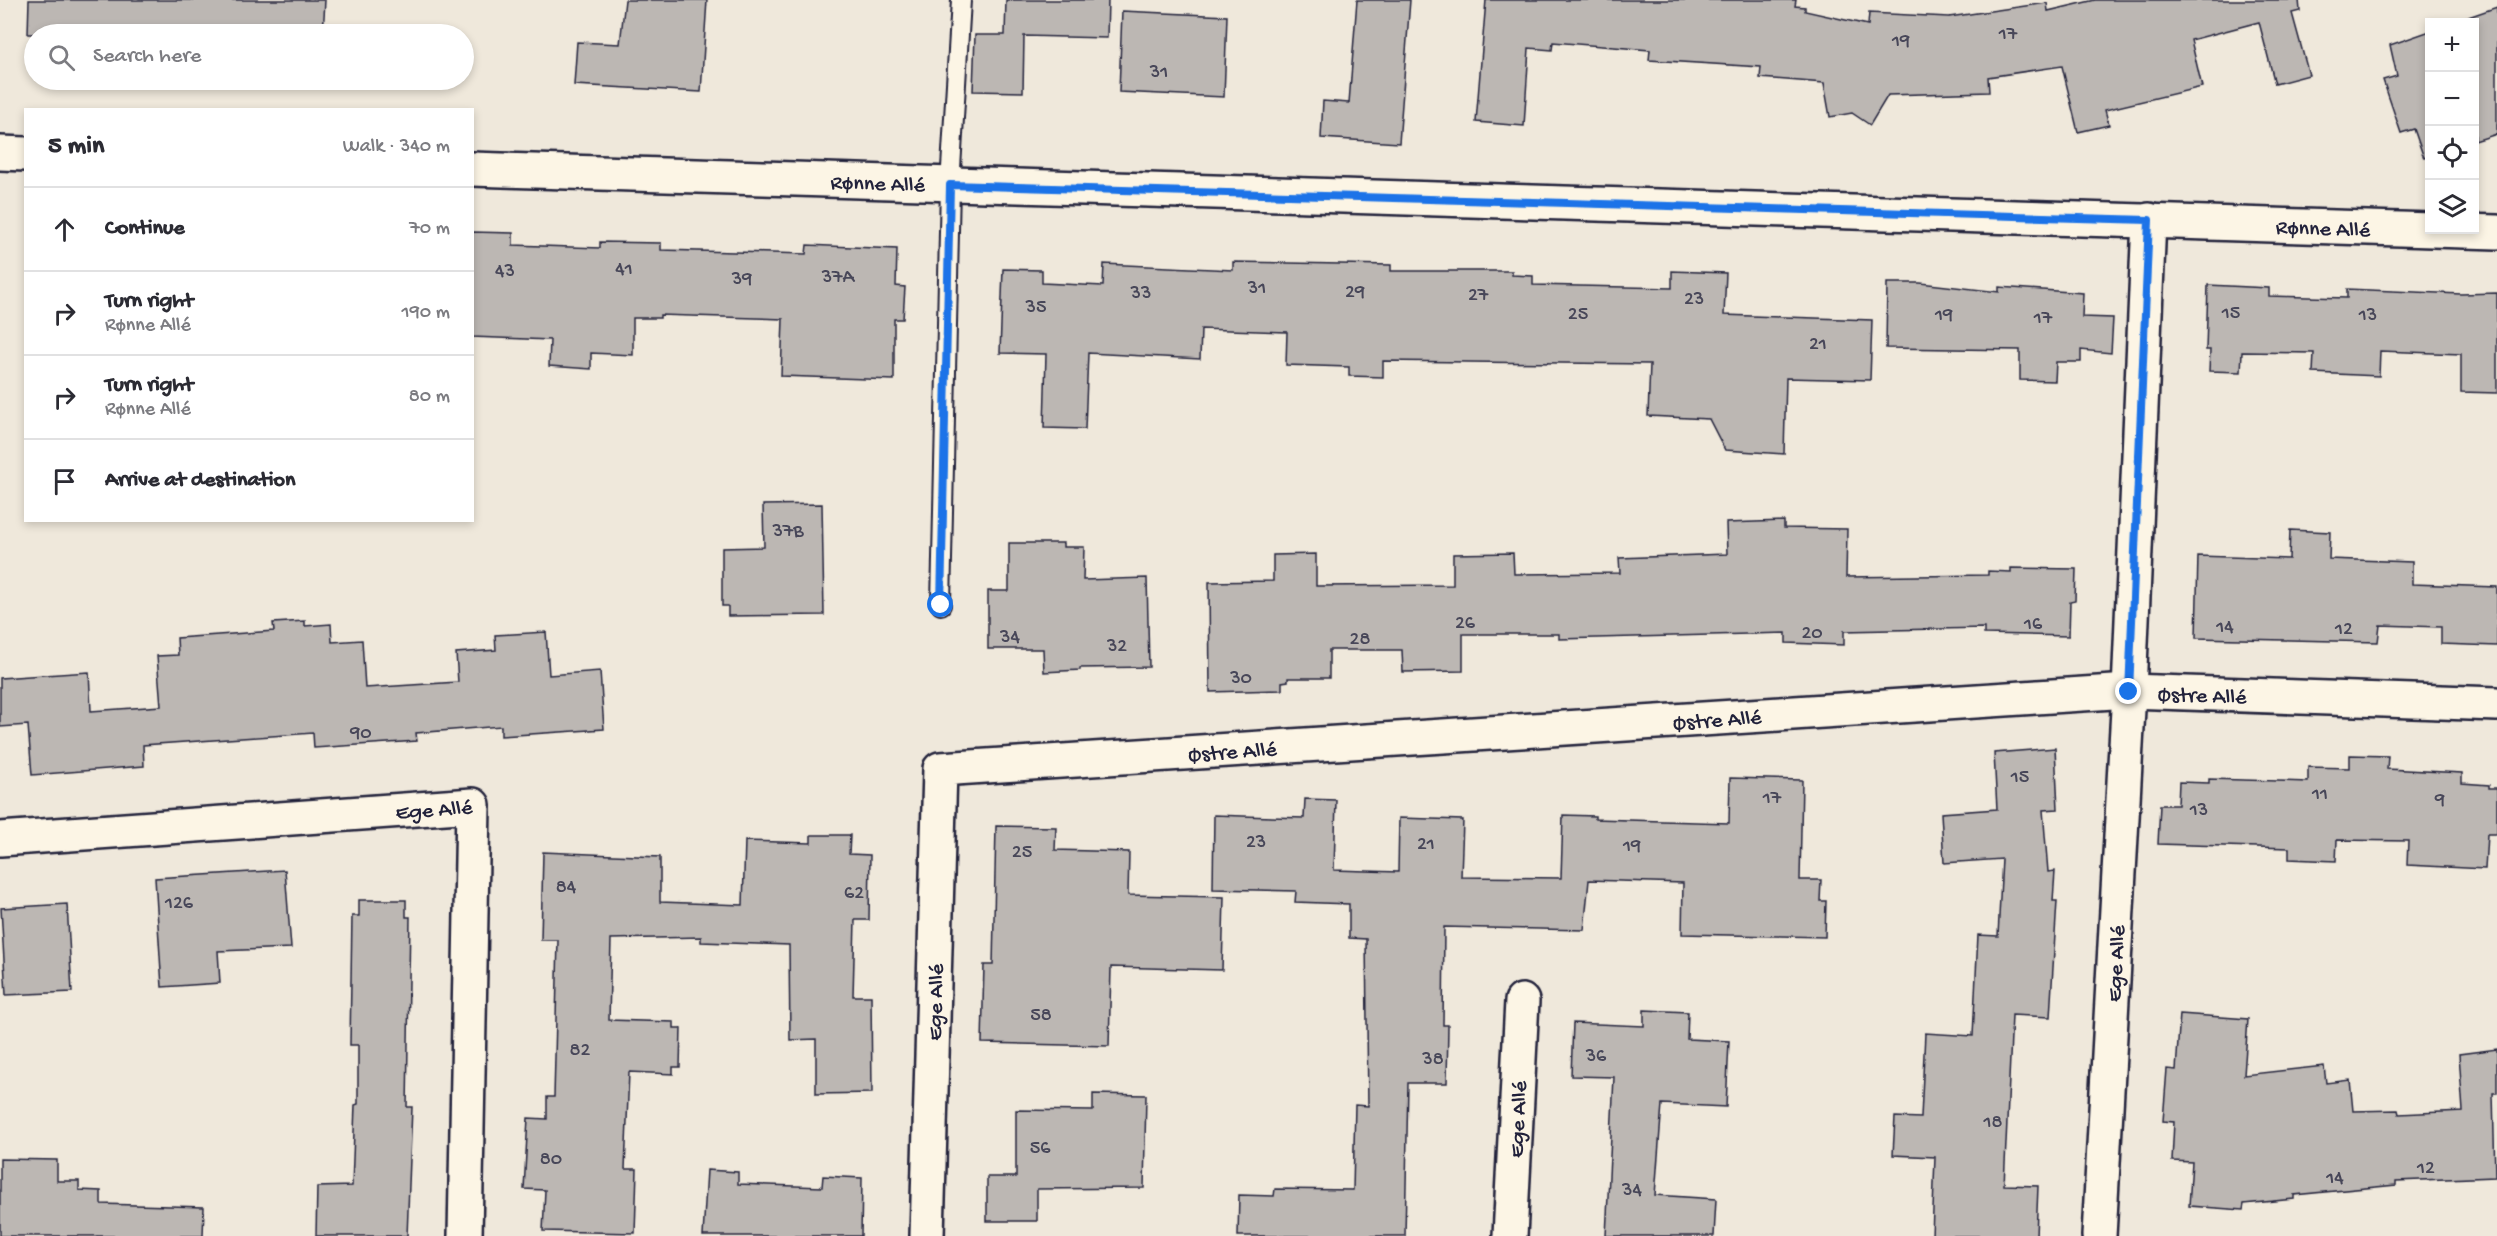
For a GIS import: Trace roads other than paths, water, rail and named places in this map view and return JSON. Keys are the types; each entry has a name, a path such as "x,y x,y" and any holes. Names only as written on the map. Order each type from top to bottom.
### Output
{"street":[{"path":"0,153 24,154"},
{"name":"Rønne Allé","path":"474,169 2497,232"},
{"path":"2129,692 2149,220"},
{"name":"Østre Allé","path":"940,769 2129,692 2497,704"},
{"name":"Ege Allé","path":"2099,1236 2129,692"},
{"name":"Ege Allé","path":"927,1236 940,769"},
{"name":"Ege Allé","path":"0,839 473,805 465,1236"},
{"name":"Ege Allé","path":"1510,1236 1522,1001"}],"lane":[{"path":"941,605 950,185 961,0"}]}
